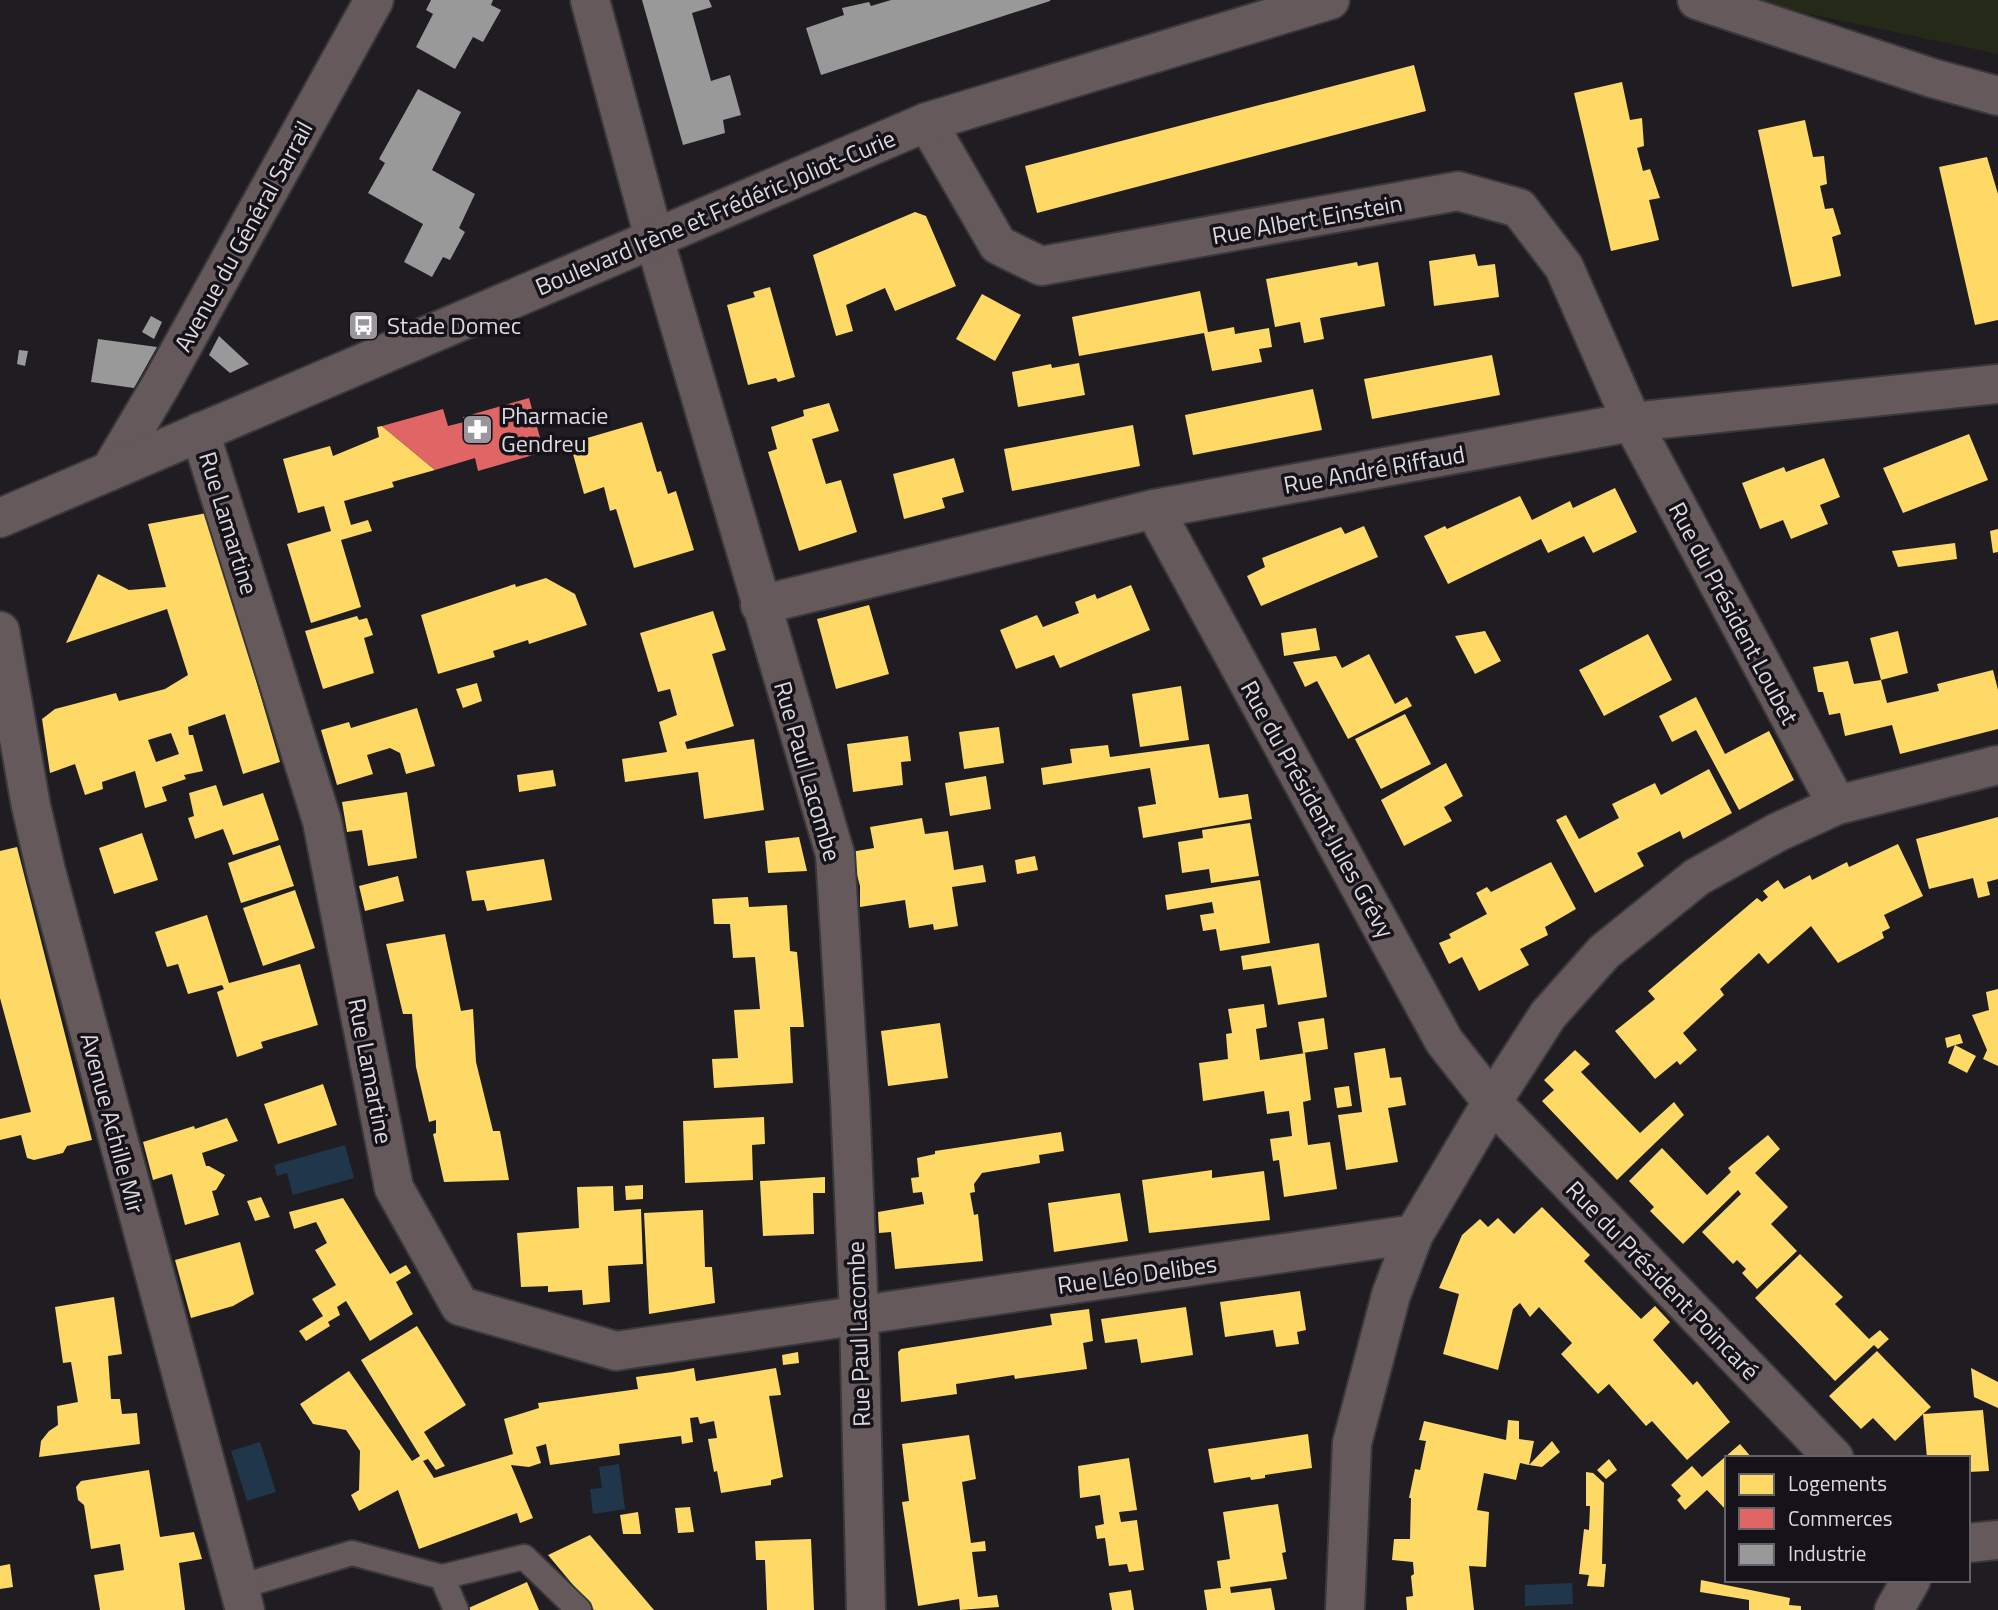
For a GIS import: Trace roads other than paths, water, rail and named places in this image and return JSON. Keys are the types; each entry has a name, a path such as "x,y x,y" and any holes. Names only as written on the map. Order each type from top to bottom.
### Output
{"street":[{"name":"Avenue du Général Sarrail","path":"110,471 162,383 374,0"},
{"name":"Rue Paul Lacombe","path":"590,0 653,238 835,854 859,1315 866,1610"},
{"name":"Boulevard Irène et Frédéric Joliot-Curie","path":"0,518 928,122 1330,0"},
{"path":"1697,0 1932,78 1998,96"},
{"name":"Rue Albert Einstein","path":"928,122 998,245 1041,266 1458,191 1519,208 1564,267 1632,422"},
{"name":"Rue André Riffaud","path":"760,605 1154,509 1632,422 1998,384"},
{"name":"Rue du Président Loubet","path":"1632,422 1837,805"},
{"name":"Rue Lamartine","path":"200,432 322,821 394,1188 460,1306 616,1350 859,1315"},
{"name":"Rue du Président Jules Grévy","path":"1154,509 1444,1041 1492,1102"},
{"name":"Avenue Achille Mir","path":"0,631 31,806 46,871 242,1599"},
{"path":"1345,1610 1352,1443 1391,1295 1414,1234 1548,1014 1604,951 1697,877 1776,833 1837,805 1998,765"},
{"name":"Rue du Président Poincaré","path":"1492,1102 1832,1456"},
{"name":"Rue Léo Delibes","path":"859,1315 1414,1234"},
{"path":"1970,1543 1998,1540"},
{"path":"1894,1610 1910,1582"}],"lane":[{"path":"242,1599 352,1553 442,1577 524,1557 579,1610"},
{"path":"442,1577 456,1610"}],"water":[{"path":"345,1145 354,1178 293,1195 287,1173 277,1176 274,1165"},
{"path":"260,1442 276,1492 247,1501 231,1451"},
{"path":"619,1464 625,1509 593,1514 590,1489 602,1488 599,1467"},
{"path":"1572,1583 1573,1604 1525,1606 1525,1585"}],"place":[{"name":"Stade Domec","path":"364,325"},
{"name":"Pharmacie Gendreu","path":"478,429"}]}
